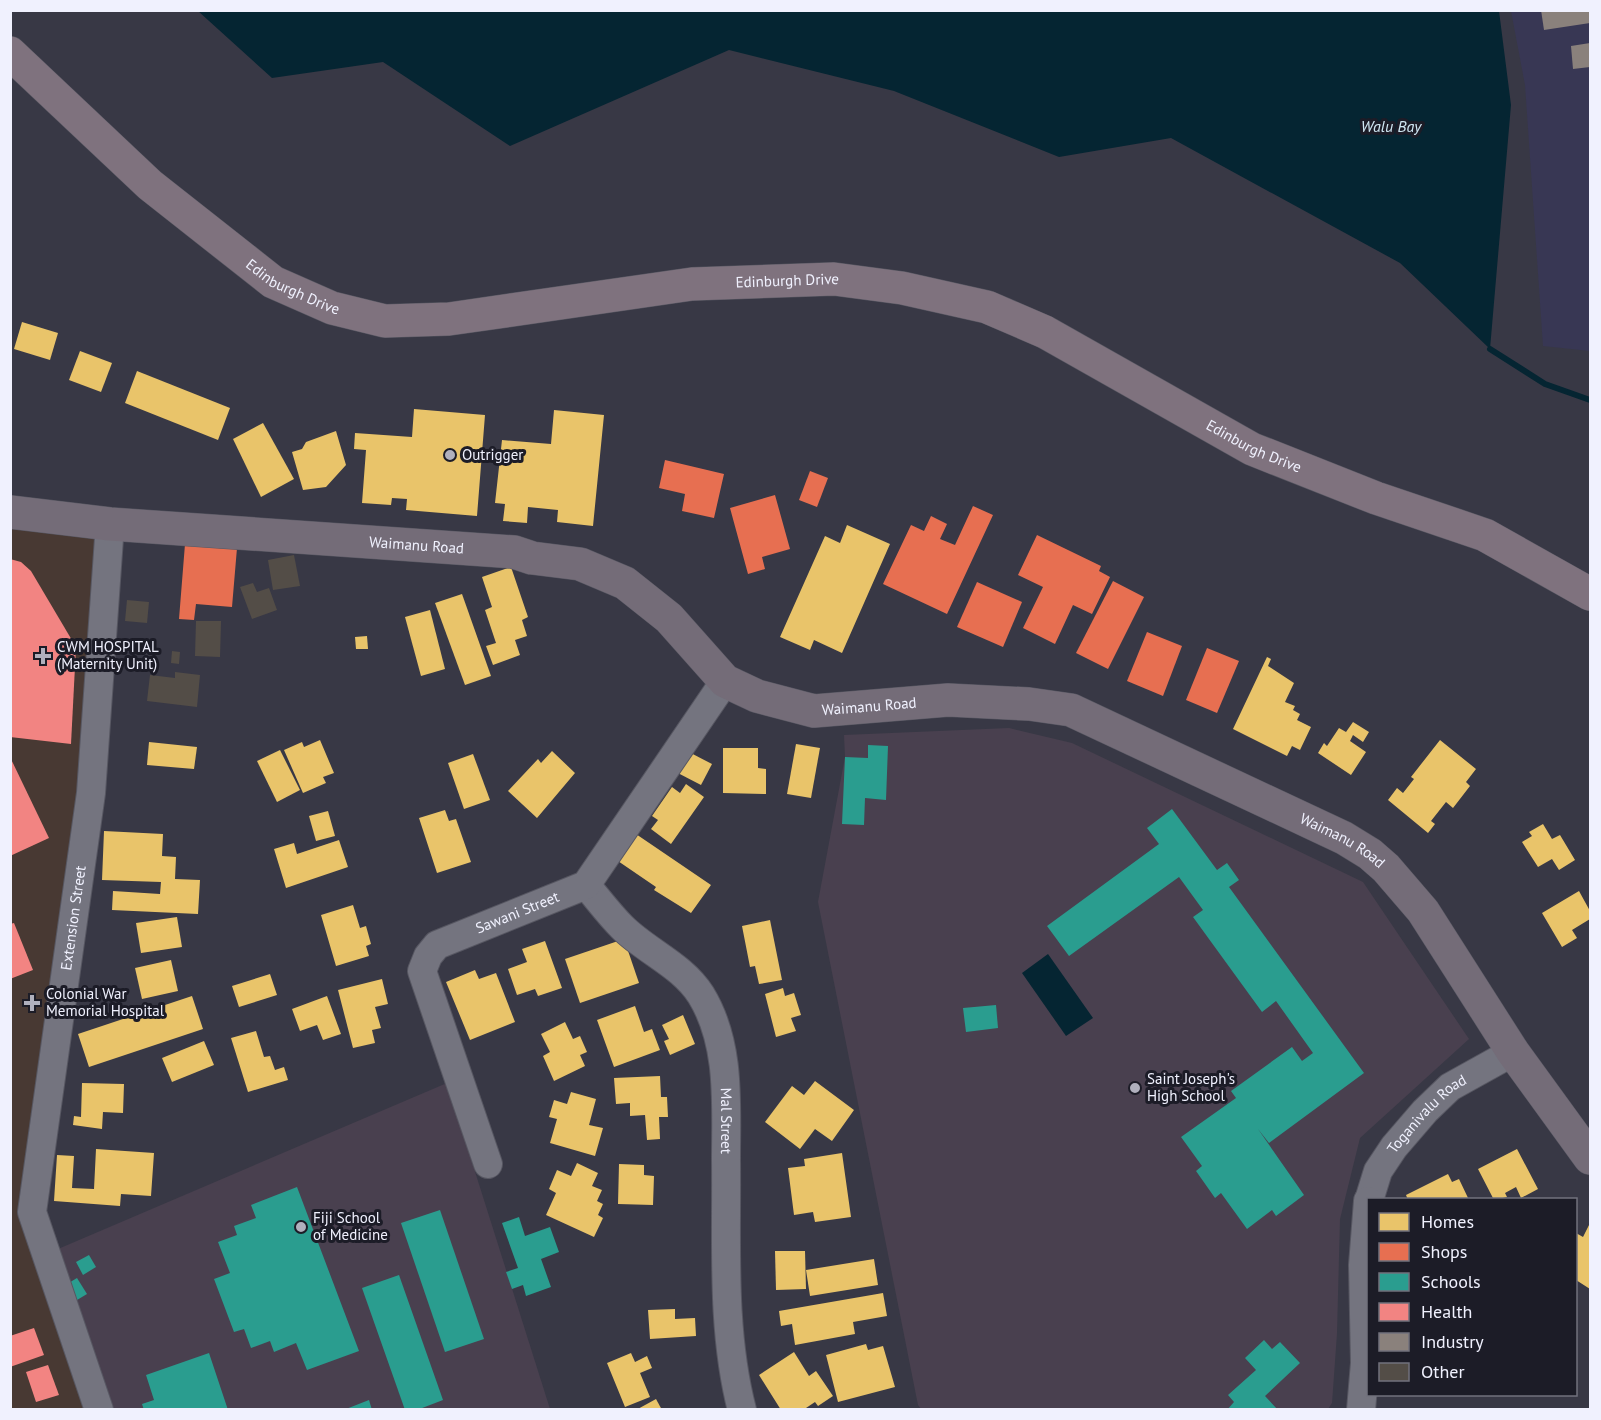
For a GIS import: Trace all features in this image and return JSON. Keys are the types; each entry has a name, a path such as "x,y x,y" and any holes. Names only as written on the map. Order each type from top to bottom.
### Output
{"highway":[{"name":"Edinburgh Drive","path":"10,53 150,185 273,282 332,308 385,321 449,319 692,284 834,279 913,290 987,307 1045,332 1251,449 1376,498 1485,535 1590,594"}],"main road":[{"name":"Waimanu Road","path":"10,512 110,524 514,552 532,558 580,564 625,583 669,618 724,681 757,696 814,711 948,700 1029,704 1071,710 1294,813 1352,843 1386,868 1423,911 1513,1052 1590,1158"}],"street":[{"name":"Extension Street","path":"99,1410 32,1212 91,793 110,524"},
{"path":"586,885 724,681"},
{"name":"Sawani Street","path":"488,1164 422,971 428,956 437,945 586,885"},
{"name":"Mal Street","path":"586,885 623,928 682,973 699,993 713,1016 721,1041 726,1090 728,1304 733,1374 742,1410"},
{"name":"Toganivalu Road","path":"1370,1198 1378,1171 1394,1147 1425,1111 1450,1087 1513,1052"},
{"name":"Toganivalu Road","path":"1360,1410 1365,1363 1363,1265 1367,1222"}],"shaded area":[{"path":"1511,11 1590,11 1590,351 1543,346 1525,85"},
{"name":"Colonial War Memorial Hospital","path":"10,514 101,523 82,795 23,1211 94,1409 11,1409"},
{"name":"Saint Joseph's High School","path":"1009,728 1072,743 1363,882 1469,1039 1360,1138 1340,1219 1337,1333 1332,1403 1328,1409 921,1409 918,1405 818,902 845,757 844,735"},
{"name":"Fiji School of Medicine","path":"447,1083 550,1409 109,1409 51,1252"}],"water":[{"name":"Walu Bay","path":"198,11 1499,11 1511,105 1490,349 1400,263 1171,138 1059,157 894,91 729,50 510,146 383,62 272,78"},
{"path":"1048,954 1093,1018 1066,1036 1022,973"}],"building: Homes":[{"path":"22,322 58,333 50,360 14,349"},
{"path":"80,351 112,363 101,392 69,380"},
{"path":"137,371 230,408 218,440 125,403"},
{"path":"414,409 485,415 477,516 406,510 407,499 392,498 391,505 362,503 366,450 354,449 355,433 412,437"},
{"path":"554,410 604,415 593,526 557,522 558,510 528,507 527,523 503,521 505,504 495,503 502,440 551,444"},
{"path":"263,423 294,479 261,497 233,439"},
{"path":"336,431 346,465 326,487 303,490 292,452 302,449 306,442"},
{"path":"847,525 890,544 842,653 814,640 810,650 780,637 825,536 840,543"},
{"path":"511,567 528,617 522,620 527,636 515,640 520,655 493,665 486,646 496,643 485,610 492,607 482,577"},
{"path":"462,594 491,676 465,685 435,603"},
{"path":"430,610 445,669 421,676 405,617"},
{"path":"367,636 368,649 356,649 355,637"},
{"path":"1267,657 1271,659 1268,666 1294,683 1285,702 1295,706 1293,710 1300,714 1297,720 1311,727 1300,750 1292,746 1287,756 1233,729"},
{"path":"1353,722 1369,732 1363,742 1353,735 1350,741 1366,752 1351,775 1318,753 1324,743 1327,746 1339,728 1346,732"},
{"path":"320,740 334,773 323,777 326,783 303,793 284,750 302,742 304,747"},
{"path":"1440,740 1476,769 1466,782 1470,786 1453,808 1446,802 1431,821 1435,824 1428,833 1388,800 1397,788 1403,793 1414,779 1411,777"},
{"path":"149,742 197,747 194,769 147,765"},
{"path":"796,744 820,748 811,798 787,794"},
{"path":"723,748 758,748 758,768 766,769 766,794 723,793"},
{"path":"683,749 712,764 701,785 672,770"},
{"path":"280,750 300,790 277,802 257,761"},
{"path":"552,751 575,773 537,818 508,791 538,759 541,763"},
{"path":"473,754 490,800 464,809 448,763"},
{"path":"686,784 704,797 671,844 651,829 658,820 652,816 672,787 680,793"},
{"path":"445,810 449,821 456,819 471,862 437,873 419,818"},
{"path":"328,811 335,836 316,841 309,816"},
{"path":"1543,824 1552,839 1560,835 1575,860 1559,870 1552,859 1538,867 1522,842 1532,836 1529,832"},
{"path":"104,831 163,834 162,856 176,857 175,879 200,880 198,914 112,910 113,891 160,894 161,882 102,880"},
{"path":"633,832 711,885 691,913 654,890 656,887 615,859"},
{"path":"339,840 348,867 286,888 274,849 294,843 297,854"},
{"path":"1579,891 1590,911 1590,919 1572,930 1577,938 1562,947 1542,913"},
{"path":"353,905 360,928 366,926 371,944 366,946 369,956 336,966 321,915"},
{"path":"177,917 182,947 141,953 136,923"},
{"path":"770,920 782,980 759,984 755,966 750,967 742,926"},
{"path":"624,939 639,983 580,1003 565,959"},
{"path":"545,941 562,988 538,996 535,989 517,995 508,969 527,962 522,949"},
{"path":"171,960 178,991 142,999 135,968"},
{"path":"475,970 479,979 496,973 515,1022 470,1040 446,982"},
{"path":"270,974 277,995 239,1007 232,986"},
{"path":"382,979 388,1004 375,1007 381,1028 372,1030 375,1043 353,1048 338,990"},
{"path":"783,988 785,996 794,993 801,1015 791,1018 796,1031 776,1037 765,994"},
{"path":"192,996 203,1029 89,1067 78,1034"},
{"path":"327,996 341,1034 323,1040 317,1025 300,1031 292,1009"},
{"path":"635,1006 644,1032 652,1029 660,1050 614,1067 597,1020"},
{"path":"683,1015 695,1044 670,1055 664,1041 669,1039 662,1025"},
{"path":"565,1022 573,1039 580,1036 587,1052 580,1055 585,1066 554,1081 543,1056 550,1052 541,1034"},
{"path":"256,1031 264,1057 270,1056 275,1070 284,1067 288,1080 248,1092 231,1038"},
{"path":"204,1041 214,1065 172,1082 162,1058"},
{"path":"660,1076 661,1097 667,1097 668,1117 659,1117 660,1139 647,1140 645,1115 630,1116 630,1103 616,1104 614,1078"},
{"path":"815,1081 854,1110 832,1141 815,1129 800,1149 765,1122 792,1086 804,1095"},
{"path":"82,1083 124,1084 123,1113 103,1112 102,1129 73,1125 74,1116 81,1117"},
{"path":"571,1092 596,1099 589,1125 603,1128 595,1156 550,1143 557,1119 549,1117 554,1100 567,1104"},
{"path":"96,1149 154,1153 151,1196 121,1194 120,1206 54,1201 57,1155 74,1156 72,1188 94,1189"},
{"path":"1517,1149 1538,1189 1521,1198 1516,1187 1505,1193 1507,1197 1493,1198 1478,1169"},
{"path":"842,1153 851,1217 815,1222 813,1212 794,1215 788,1168 805,1166 804,1159"},
{"path":"577,1163 598,1173 592,1186 602,1190 597,1201 603,1204 598,1215 603,1218 594,1237 546,1215 556,1193 549,1189 557,1170 571,1176"},
{"path":"619,1164 644,1165 644,1175 654,1176 653,1205 618,1204"},
{"path":"1448,1174 1452,1182 1459,1179 1468,1198 1407,1198 1406,1195"},
{"path":"1590,1223 1590,1289 1577,1281 1577,1234 1583,1237"},
{"path":"775,1251 805,1251 806,1289 776,1290"},
{"path":"874,1259 878,1285 810,1296 806,1270"},
{"path":"883,1293 887,1316 853,1322 855,1334 795,1345 792,1324 781,1326 779,1311"},
{"path":"675,1309 675,1319 695,1318 696,1336 650,1339 648,1310"},
{"path":"866,1344 868,1350 883,1346 895,1387 838,1402 826,1355"},
{"path":"794,1352 809,1376 816,1371 833,1396 818,1406 815,1402 803,1410 781,1410 759,1375"},
{"path":"631,1353 635,1362 647,1356 652,1368 640,1373 650,1397 625,1407 607,1363"},
{"path":"656,1399 662,1410 636,1410"}],"building: Shops":[{"path":"665,460 724,474 714,518 682,511 685,494 659,488"},
{"path":"810,471 828,478 817,507 799,500"},
{"path":"775,495 790,549 762,557 765,569 748,574 730,508"},
{"path":"973,506 993,515 947,614 883,584 911,525 924,531 931,516 947,524 940,539 955,545"},
{"path":"1037,535 1101,566 1099,571 1110,577 1092,614 1073,605 1055,644 1023,628 1043,587 1018,575"},
{"path":"185,544 237,548 232,607 196,604 194,620 179,619"},
{"path":"1113,581 1144,597 1108,669 1076,653"},
{"path":"977,582 1022,602 1003,647 957,627"},
{"path":"1147,632 1182,646 1163,696 1127,681"},
{"path":"1207,648 1239,661 1217,713 1186,700"}],"building: Schools":[{"path":"868,745 888,746 886,800 865,798 864,825 842,824 845,757 868,758"},
{"path":"1172,809 1217,870 1227,863 1239,880 1229,887 1364,1073 1269,1143 1258,1129 1304,1195 1276,1216 1272,1210 1247,1229 1221,1193 1215,1198 1196,1171 1202,1166 1181,1137 1236,1098 1231,1091 1292,1047 1302,1061 1313,1053 1276,1001 1262,1012 1193,917 1203,910 1179,877 1069,956 1047,926 1159,844 1147,828"},
{"path":"996,1005 998,1028 966,1032 963,1008"},
{"path":"297,1187 359,1351 307,1370 296,1343 274,1352 270,1341 251,1348 244,1329 234,1332 214,1279 230,1273 218,1242 237,1235 234,1226 256,1218 251,1205"},
{"path":"440,1210 484,1339 445,1352 401,1223"},
{"path":"519,1217 525,1236 550,1227 559,1252 541,1259 551,1287 526,1296 523,1285 512,1289 506,1272 518,1268 502,1223"},
{"path":"89,1255 96,1267 83,1275 76,1262"},
{"path":"399,1275 443,1400 417,1410 405,1410 362,1288"},
{"path":"77,1278 87,1294 77,1300 67,1284"},
{"path":"1264,1340 1272,1349 1280,1342 1300,1363 1265,1396 1278,1410 1227,1410 1234,1402 1228,1395 1256,1370 1245,1358"},
{"path":"209,1353 228,1410 144,1410 142,1404 154,1400 146,1375"},
{"path":"369,1400 372,1410 346,1410 346,1409"}],"building: Health":[{"name":"CWM HOSPITAL (Maternity Unit)","path":"10,559 21,562 31,571 76,647 71,744 10,737"},
{"path":"10,757 49,838 10,856"},
{"path":"14,923 33,970 10,979 10,924"},
{"path":"34,1328 44,1355 10,1367 10,1336"},
{"path":"48,1365 59,1395 36,1402 26,1372"}],"building: Industry":[{"path":"1541,10 1589,10 1590,23 1544,30"},
{"path":"1590,43 1590,67 1573,69 1571,46"}],"building: Other":[{"path":"294,555 300,586 273,590 268,560"},
{"path":"253,583 257,592 269,588 277,610 252,619 240,587"},
{"path":"127,600 149,602 147,623 125,621"},
{"path":"196,621 221,621 220,657 195,656"},
{"path":"172,651 180,652 179,664 171,663"},
{"path":"175,672 200,675 197,707 147,701 150,675 175,678"}],"waterway":[{"path":"1490,349 1545,384 1590,400"}],"place":[{"name":"Outrigger","path":"450,455"},
{"name":"CWM HOSPITAL (Maternity Unit)","path":"43,656"},
{"name":"Colonial War Memorial Hospital","path":"32,1003"},
{"name":"Saint Joseph's High School","path":"1135,1088"},
{"name":"Fiji School of Medicine","path":"301,1227"}]}
